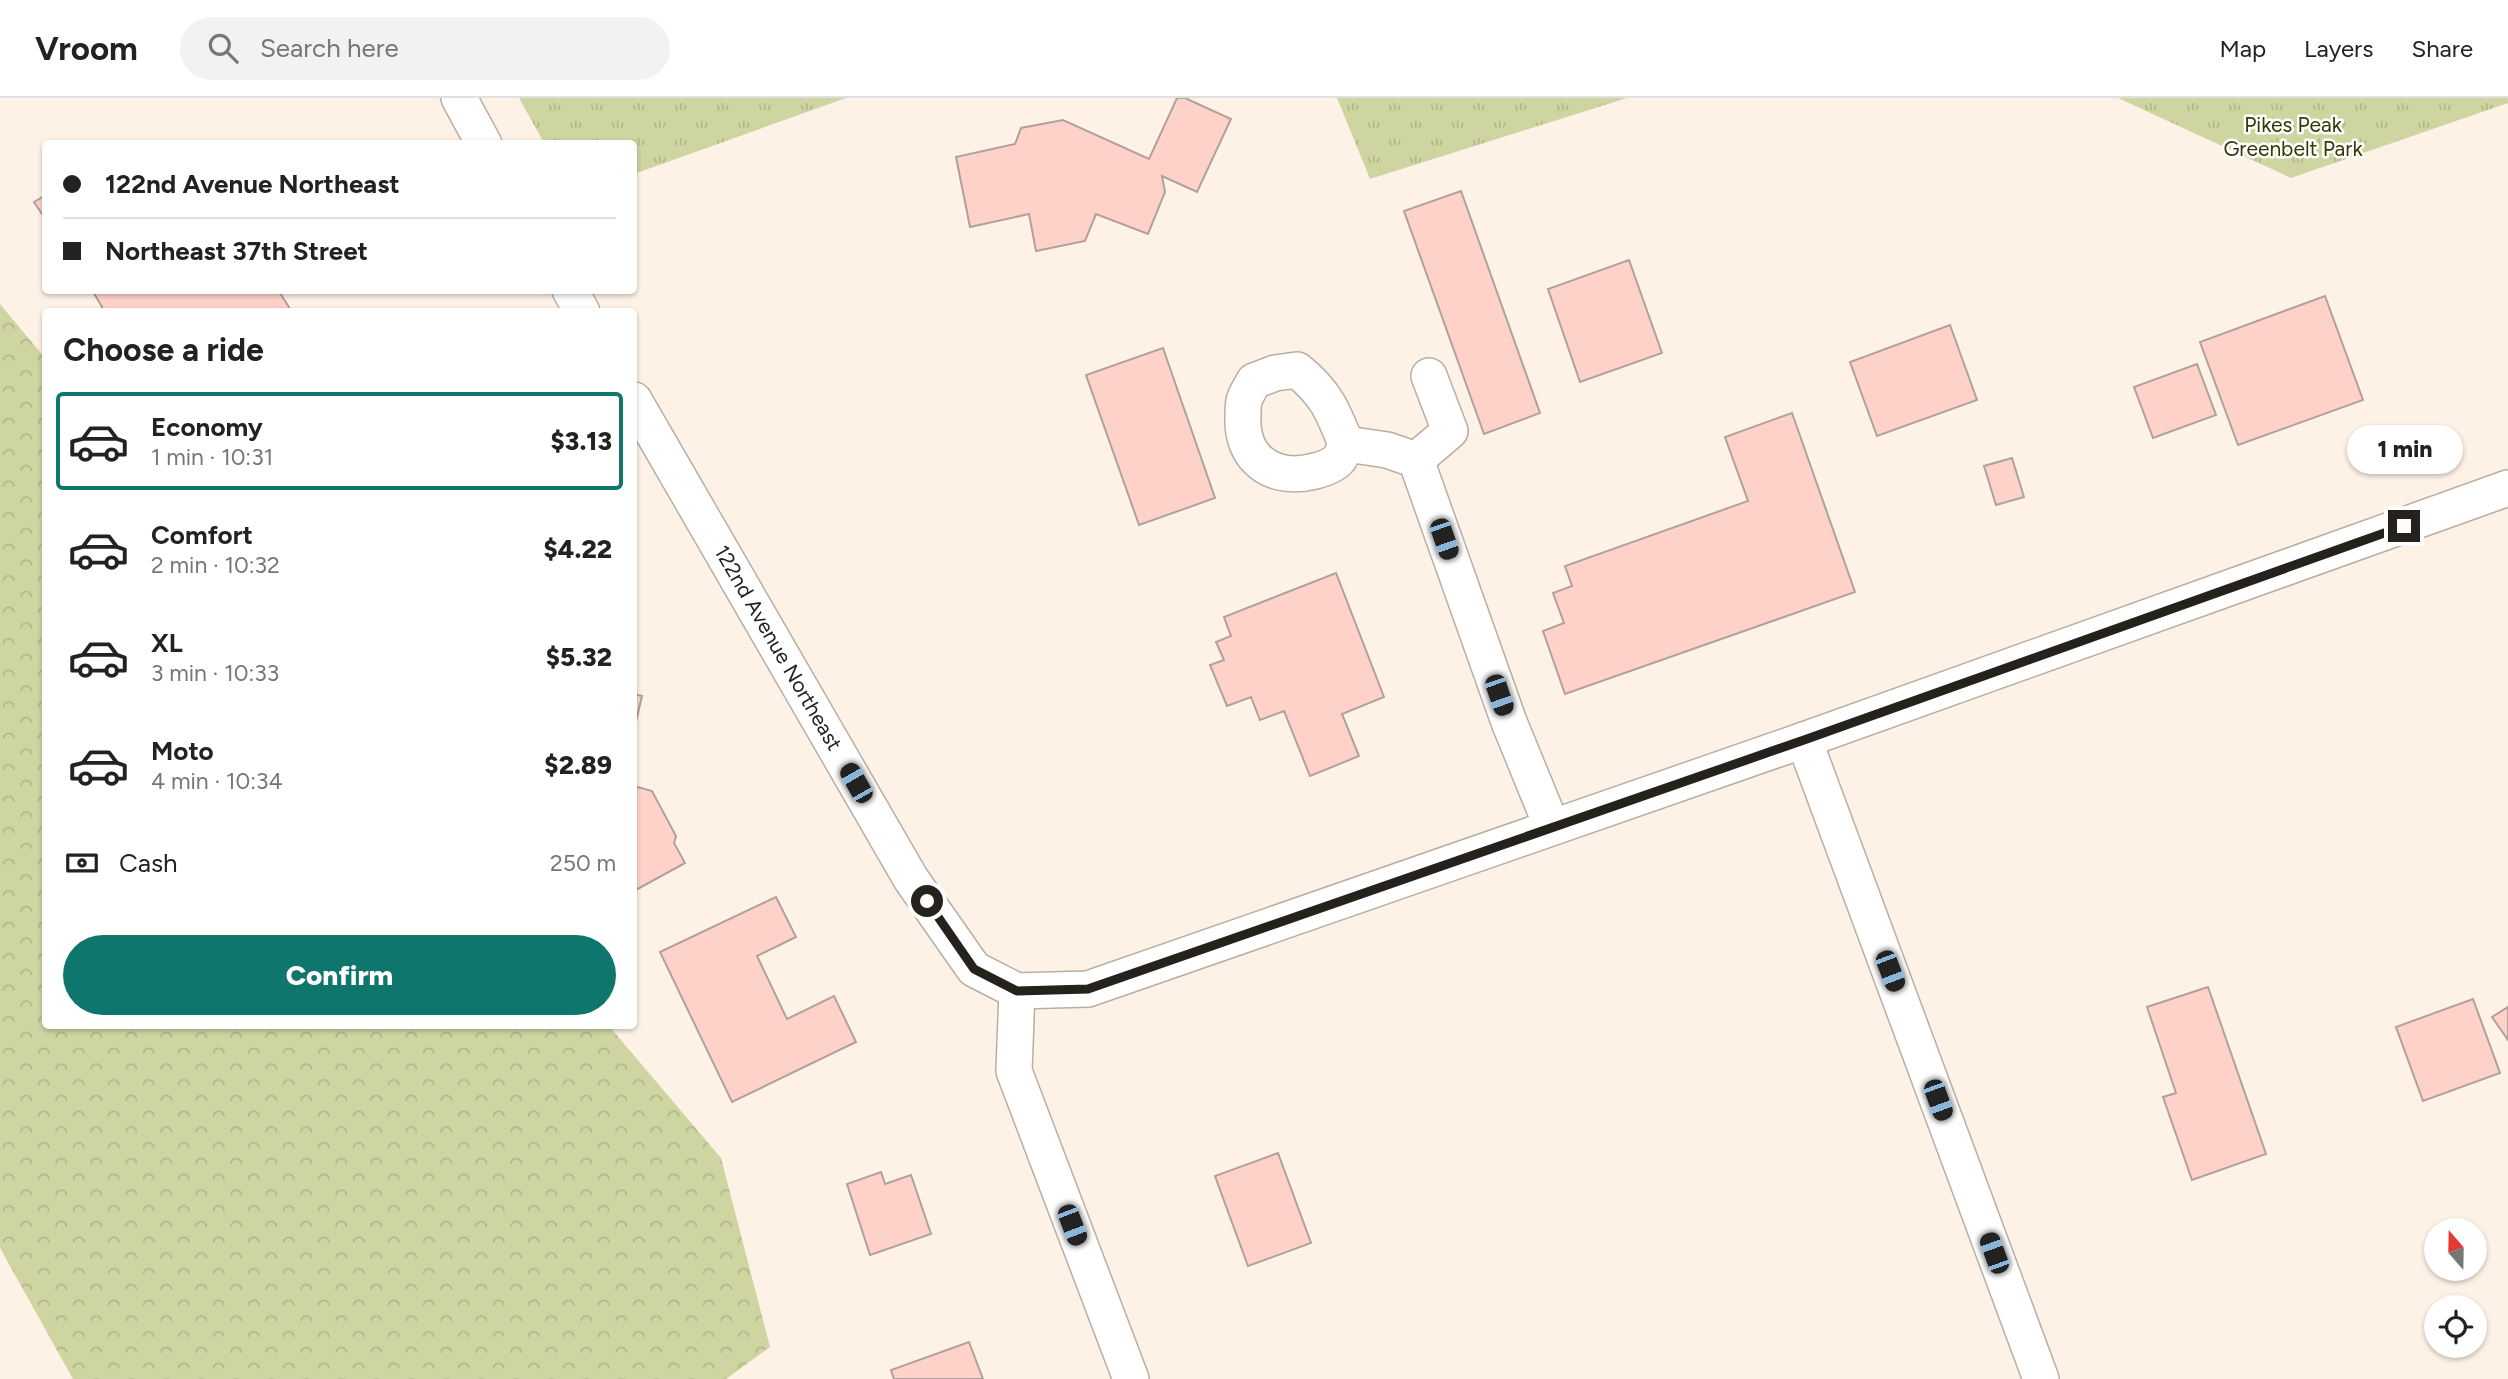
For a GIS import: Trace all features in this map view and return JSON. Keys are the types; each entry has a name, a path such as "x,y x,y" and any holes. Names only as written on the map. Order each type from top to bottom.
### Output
{"street":[{"path":"459,98 483,140"},
{"path":"1416,460 1450,431 1429,376"},
{"name":"122nd Avenue Northeast","path":"637,405 911,879 974,969 1017,991"},
{"path":"1346,444 1387,450 1416,460"},
{"path":"1416,460 1509,722 1552,827"},
{"path":"1130,1379 1014,1071 1017,991 1088,989 1804,740 2508,488"},
{"path":"1804,740 2041,1379"}],"green space":[{"path":"519,98 846,98 637,173 637,140 542,140"},
{"path":"1337,98 1627,98 1370,179"},
{"name":"Pikes Peak Greenbelt Park","path":"2118,98 2508,98 2508,103 2291,178"},
{"path":"0,304 42,354 42,1029 612,1029 721,1158 770,1347 726,1379 73,1379 0,1248"}],"building":[{"path":"1177,98 1185,98 1231,119 1197,192 1162,176 1165,192 1148,234 1096,214 1085,241 1036,251 1029,214 970,227 956,157 1015,144 1021,128 1063,120 1149,159"},
{"path":"1461,191 1540,413 1484,434 1404,211"},
{"path":"42,197 42,214 34,202"},
{"path":"1629,260 1662,353 1580,382 1548,289"},
{"path":"94,294 281,294 289,308 103,308"},
{"path":"2325,296 2363,400 2238,445 2200,342"},
{"path":"1950,325 1977,400 1877,436 1850,362"},
{"path":"1163,348 1215,498 1139,525 1086,375"},
{"path":"2197,364 2216,415 2153,438 2134,387"},
{"path":"1792,413 1855,592 1565,694 1543,631 1564,623 1553,593 1572,586 1565,566 1748,501 1725,437"},
{"path":"2012,458 2024,497 1996,505 1984,466"},
{"path":"1336,573 1384,697 1342,714 1359,756 1310,776 1284,711 1260,720 1251,697 1227,706 1210,665 1224,660 1216,642 1231,636 1224,617"},
{"path":"637,695 642,696 637,717"},
{"path":"637,787 652,791 676,836 674,843 685,863 637,889"},
{"path":"776,897 796,937 757,956 787,1019 834,996 856,1042 732,1102 660,952"},
{"path":"2208,987 2266,1154 2192,1180 2163,1097 2176,1093 2147,1007"},
{"path":"2473,999 2500,1073 2423,1101 2396,1027"},
{"path":"2508,1007 2508,1040 2492,1017"},
{"path":"1278,1153 1311,1243 1248,1266 1215,1176"},
{"path":"881,1172 885,1184 911,1175 931,1234 870,1255 847,1184"},
{"path":"969,1342 983,1379 894,1379 891,1370"}],"route":[{"path":"927,901 974,969 1017,991 1088,989 1804,740 2404,526"}]}
